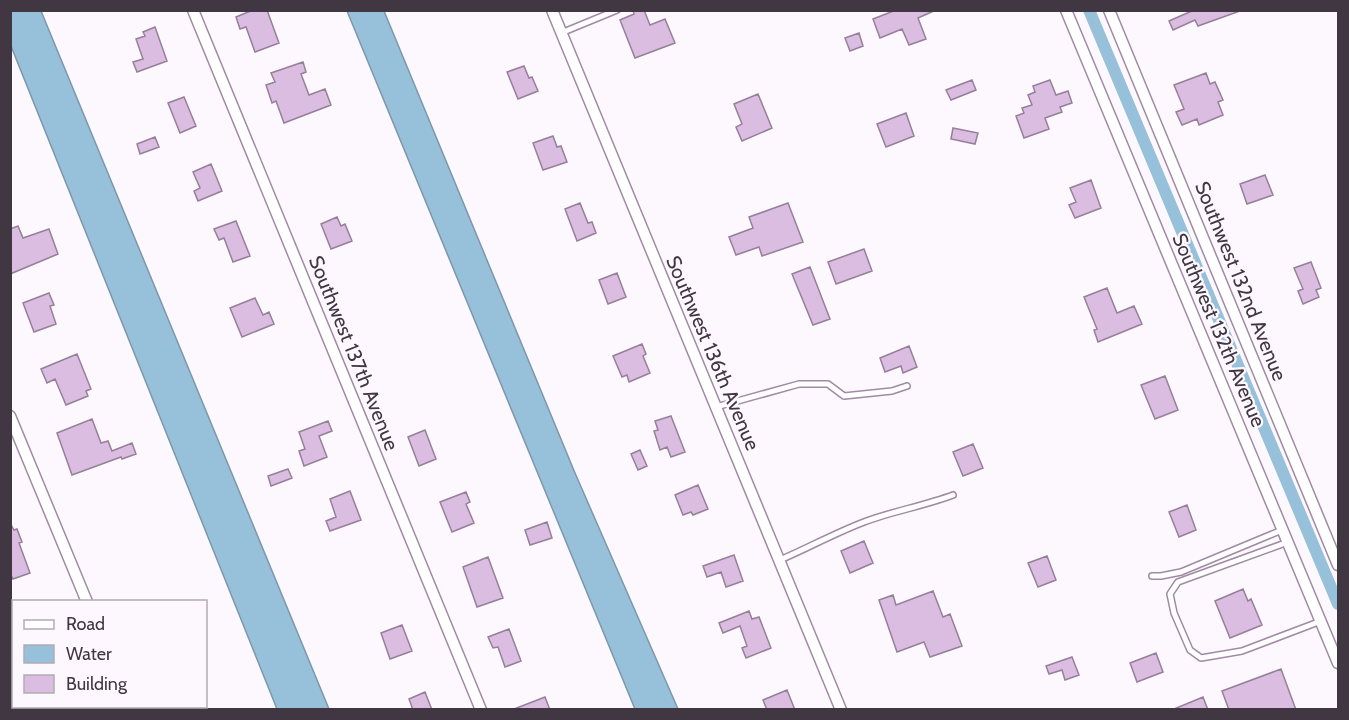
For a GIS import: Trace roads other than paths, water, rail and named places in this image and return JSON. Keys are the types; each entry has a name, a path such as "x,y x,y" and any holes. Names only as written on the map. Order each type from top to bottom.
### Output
{"street":[{"name":"Southwest 137th Avenue","path":"193,10 481,710"},
{"name":"Southwest 136th Avenue","path":"552,10 841,710"},
{"name":"Southwest 132th Avenue","path":"1066,10 1338,663"},
{"name":"Southwest 132nd Avenue","path":"1109,10 1338,565"},
{"path":"10,416 86,600"}],"lane":[{"path":"561,33 617,10"},
{"path":"716,407 799,384 828,384 844,396 892,391 907,386"},
{"path":"780,560 863,522 889,513 927,505 953,495"},
{"path":"1152,576 1182,572 1283,530"},
{"path":"1288,542 1178,582 1170,594 1174,613 1190,650 1201,658 1242,651 1321,621"}],"water":[{"path":"11,10 41,11 329,709 277,709 11,46"},
{"path":"347,11 384,11 575,473 678,709 635,709"}],"waterway":[{"path":"1089,10 1338,604"}]}
